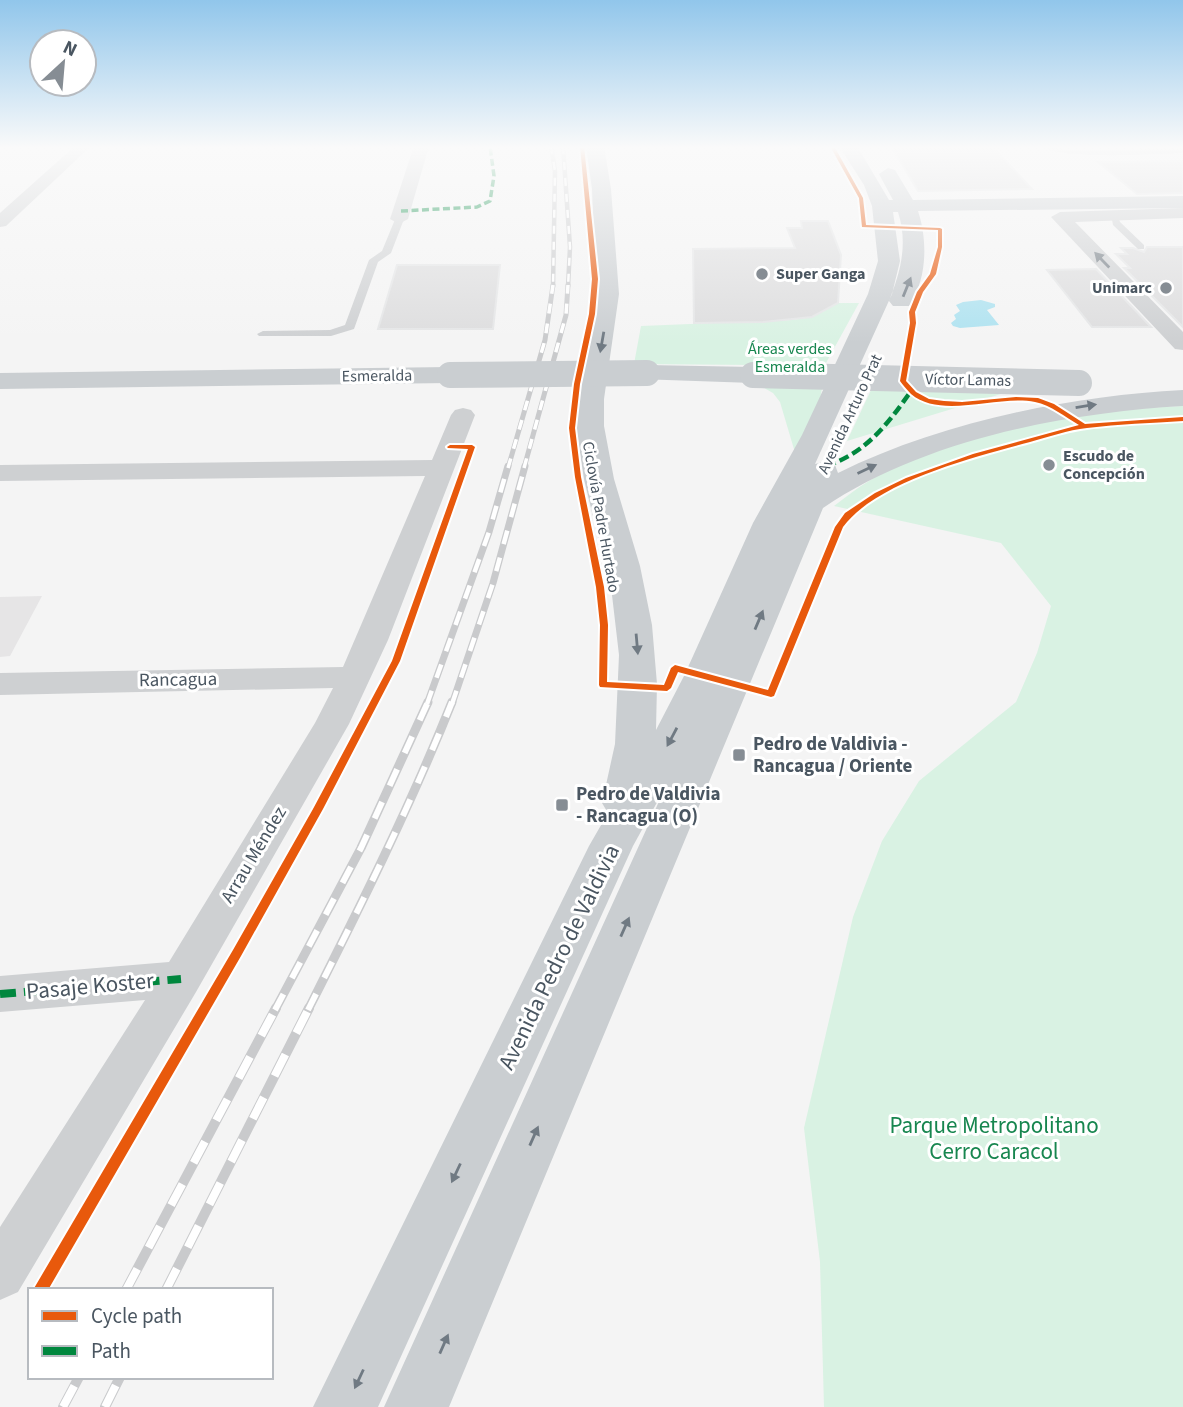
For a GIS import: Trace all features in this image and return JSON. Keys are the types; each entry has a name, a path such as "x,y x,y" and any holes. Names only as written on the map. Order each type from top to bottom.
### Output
{"main road":[{"path":"603,212 608,297 601,348 592,386 590,424 635,626 639,686 631,773 611,846"},
{"name":"Avenida Arturo Prat","path":"416,1407 732,683 793,507 911,278 916,245 897,212"},
{"name":"Esmeralda","path":"0,381 647,373 753,375"},
{"name":"Víctor Lamas","path":"753,375 1183,384"},
{"path":"793,507 869,467 958,438 1079,407 1183,398"},
{"name":"Avenida Pedro de Valdivia","path":"345,1407 611,846 793,507"}],"street":[{"path":"399,219 401,212"},
{"path":"1183,213 1060,217 1183,344"},
{"name":"Arrau Méndez","path":"0,1273 181,979 325,736 356,677 463,415"},
{"path":"0,473 441,468"},
{"name":"Rancagua","path":"0,684 356,677"},
{"name":"Pasaje Koster","path":"0,994 181,979"}],"lane":[{"path":"1114,216 1116,223 1141,247"},
{"path":"263,334 331,333 350,327 374,260 386,253 399,219"}],"shaded area":[{"path":"42,596 10,656 0,657 0,597"}],"green space":[{"name":"Áreas verdes Esmeralda","path":"838,303 859,303 826,363 815,431 799,466 780,402 773,393 757,384 755,365 634,364 641,326 792,320 812,317"},
{"path":"872,388 1014,390 847,441"},
{"name":"Parque Metropolitano Cerro Caracol","path":"1183,406 1183,1407 824,1407 820,1262 804,1128 853,917 882,841 919,781 1016,702 1037,653 1051,606 1001,543 834,506 902,463 979,436 1063,418"}],"water":[{"path":"981,300 995,304 995,307 987,310 999,325 960,328 953,326 951,323 956,319 954,315 960,311 956,305"}],"building":[{"name":"Super Ganga","path":"801,221 828,221 841,255 838,303 812,317 763,322 694,323 693,249 795,248 787,228 802,228"},
{"name":"Unimarc","path":"1147,247 1183,247 1183,327 1124,268 1130,268 1116,254 1127,254 1121,248 1144,252"},
{"path":"397,265 500,265 493,329 378,329"},
{"path":"1096,269 1151,327 1092,327 1047,270"}],"railway":[{"path":"553,287 554,212"},
{"path":"568,212 570,247 568,287"},
{"path":"508,468 545,340 553,285"},
{"path":"524,468 566,315 568,285"},
{"path":"427,704 489,532 508,466"},
{"path":"452,704 493,583 525,466"},
{"path":"275,1010 361,848 428,702"},
{"path":"309,1008 401,819 452,702"},
{"path":"127,1288 276,1008"},
{"path":"167,1288 309,1008"},
{"path":"63,1407 78,1379"},
{"path":"105,1407 119,1379"}],"marked path":[{"path":"826,466 854,455 865,447 885,427 911,391"},
{"path":"0,994 181,979"}],"cycle path":[{"name":"Ciclovía Padre Hurtado","path":"588,212 595,279 592,314 577,384 572,428 578,477 600,587 604,625 603,685 667,688 675,668 771,694 839,527 848,515 877,494 908,479 975,455 1084,426 1183,419"},
{"path":"862,212 864,226 940,229 940,247 933,274 920,292 912,312 913,323 903,381 913,393 927,400 944,403 1038,400 1059,409 1084,426"},
{"path":"41,1288 237,953 318,809 396,661 472,447 450,447"}],"place":[{"name":"Super Ganga","path":"762,274"},
{"name":"Unimarc","path":"1166,288"},
{"name":"Escudo de Concepción","path":"1049,465"},
{"name":"Pedro de Valdivia - Rancagua / Oriente","path":"739,755"},
{"name":"Pedro de Valdivia - Rancagua (O)","path":"562,805"}]}
